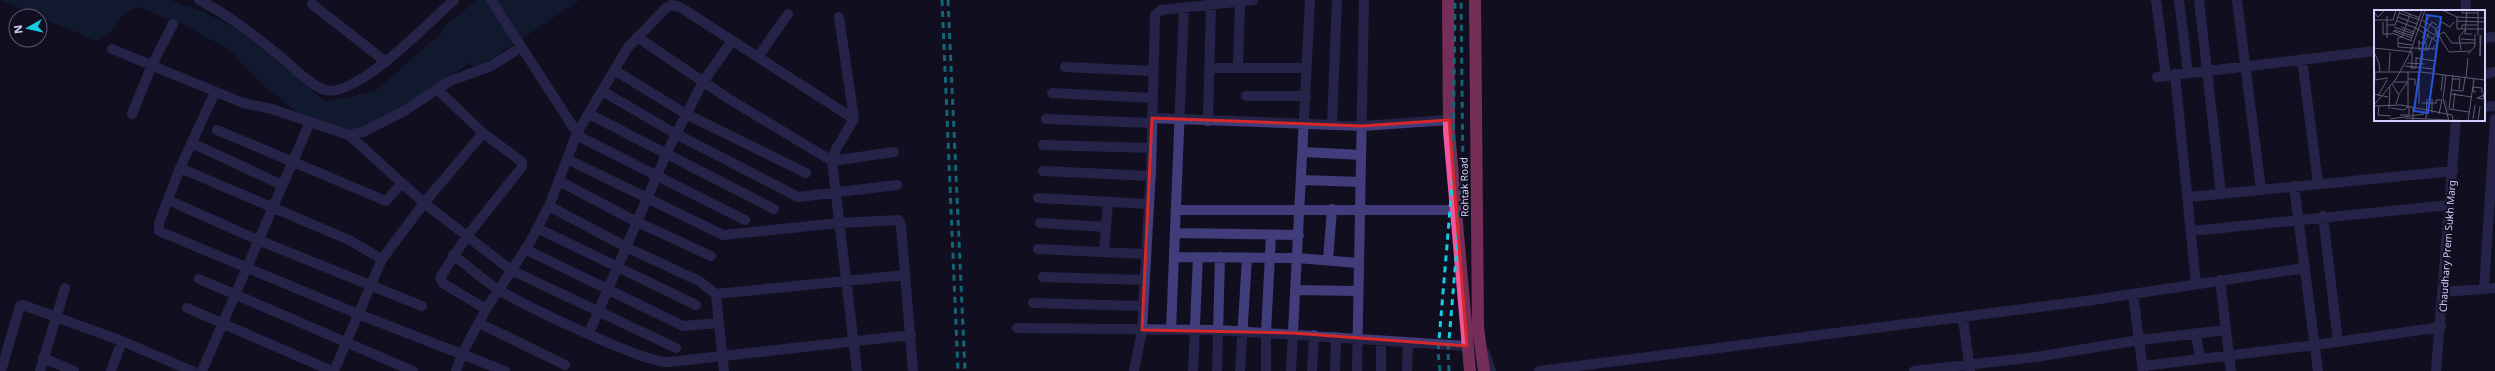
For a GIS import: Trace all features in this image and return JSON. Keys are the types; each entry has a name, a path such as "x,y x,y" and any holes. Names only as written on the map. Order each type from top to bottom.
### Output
{"highway":[{"name":"Rohtak Road","path":"1448,0 1449,120 1454,210 1470,371"},
{"name":"Rohtak Road","path":"1475,0 1478,328"},
{"path":"1478,328 1484,371"}],"street":[{"path":"199,0 255,36 318,87 326,90 348,87 360,81 386,62 454,0"},
{"path":"492,0 519,51 577,134 656,176 746,220"},
{"path":"1134,371 1142,330 1144,306 1151,176 1155,15 1161,10 1253,0"},
{"path":"1292,371 1304,152 1310,0"},
{"path":"1332,125 1337,0"},
{"path":"1357,371 1364,0"},
{"path":"2156,0 2166,76 2189,197 2196,284"},
{"path":"2179,0 2188,73"},
{"path":"2199,0 2221,194"},
{"path":"2237,0 2244,66 2261,190"},
{"path":"2465,10 2466,0"},
{"path":"1238,68 1240,2"},
{"path":"312,4 386,62"},
{"path":"456,371 462,355 486,309 525,249 549,206 577,134 614,70 628,47 666,8 675,5 854,119"},
{"path":"1208,121 1211,5"},
{"path":"1171,330 1184,8"},
{"path":"758,57 788,14"},
{"path":"839,17 854,119 836,149 832,161 857,371"},
{"path":"132,114 152,65 173,24"},
{"path":"637,37 703,82 832,161 894,152"},
{"path":"2485,38 2495,37"},
{"path":"589,333 666,154 703,82 732,41"},
{"path":"112,48 243,103 272,109 349,135 424,203 511,270 598,313 676,348"},
{"path":"349,135 363,132 404,110 459,76 491,66 519,51"},
{"path":"2166,76 2374,51"},
{"path":"2302,60 2318,183"},
{"path":"1065,67 1153,71"},
{"path":"1210,68 1307,68"},
{"path":"614,70 686,114 806,174"},
{"path":"2485,74 2495,72"},
{"path":"437,89 484,133 522,162 522,165 467,236 442,273 441,282 486,309"},
{"path":"602,91 676,134 794,195 803,197 897,185"},
{"path":"215,92 180,168 159,223 159,231 358,314 505,371"},
{"path":"1052,93 1153,98"},
{"path":"1246,96 1306,96"},
{"path":"2485,107 2495,106"},
{"path":"589,114 774,209"},
{"path":"1046,119 1152,121 1179,120 1362,126 1449,120"},
{"path":"2484,289 2495,119"},
{"name":"Chaudhary Prem Sukh Marg","path":"2436,371 2441,327 2456,121"},
{"path":"202,371 310,122"},
{"path":"217,130 386,201 402,182"},
{"path":"187,308 333,371 382,259 424,203 484,133"},
{"path":"192,143 282,185"},
{"path":"1043,145 1152,148"},
{"path":"1304,152 1361,155"},
{"path":"567,158 646,199 723,235 839,223 899,220 911,335 913,371"},
{"path":"180,168 272,209 349,240 382,259"},
{"path":"2189,197 2453,170"},
{"path":"1043,171 1151,176"},
{"path":"1302,180 1360,182"},
{"path":"559,181 637,222 711,256"},
{"path":"2294,186 2318,371"},
{"path":"1038,198 1149,204"},
{"path":"168,200 258,240 422,306"},
{"path":"1104,252 1108,202"},
{"path":"2192,231 2323,216 2450,205"},
{"path":"549,206 626,247 699,281 716,294 846,283 905,275"},
{"path":"1176,210 1300,208 1360,210 1454,210"},
{"path":"1328,260 1332,209"},
{"path":"2323,216 2338,342"},
{"path":"1040,223 1106,227"},
{"path":"537,228 696,305"},
{"path":"1175,233 1299,235"},
{"path":"1266,371 1266,332 1271,235"},
{"path":"525,249 683,326 718,323"},
{"path":"1038,249 1146,254"},
{"path":"453,255 498,290 589,333 654,361 669,362 722,357 911,335"},
{"path":"1174,257 1297,258 1358,263"},
{"path":"1193,371 1198,257"},
{"path":"1217,371 1220,257"},
{"path":"1240,371 1247,258"},
{"path":"1539,371 1963,318 2305,268"},
{"path":"1043,277 1145,280"},
{"path":"199,278 235,295 413,371"},
{"path":"2220,280 2231,371"},
{"path":"40,371 55,317 65,288"},
{"path":"2443,292 2495,288"},
{"path":"1296,290 1358,291"},
{"path":"716,294 724,371"},
{"path":"2133,294 2143,368 2441,327"},
{"path":"1033,303 1144,306"},
{"path":"1,371 20,306 23,305 122,341 192,371"},
{"path":"1963,318 1970,368"},
{"path":"479,323 565,365"},
{"path":"1017,328 1218,330 1293,333 1381,341 1467,346"},
{"name":"Rohtak Road","path":"1478,328 1491,371"},
{"path":"1914,371 1970,368 2140,340 2226,330"},
{"path":"2196,334 2200,359"},
{"path":"1312,371 1314,335"},
{"path":"1336,337 1336,371"},
{"path":"111,371 122,341"},
{"path":"1381,341 1381,371"},
{"path":"1407,371 1408,343"},
{"path":"43,358 74,371"}],"highlighted area":[{"path":"1152,118 1362,126 1449,120 1467,346 1293,333 1142,330"}],"water":[{"path":"0,0 170,0 204,12 242,32 325,101 363,94 378,89 441,33 449,21 479,0 580,0 475,70 469,63 395,115 359,131 333,130 301,115 259,82 231,51 185,25 138,7 125,12 111,33 96,41 48,20 48,8 19,8"}],"railway":[{"path":"942,0 958,371"},
{"path":"948,0 965,371"},
{"path":"1440,371 1438,352 1453,174 1455,0"},
{"path":"1449,371 1448,352 1463,174 1461,0"}]}
